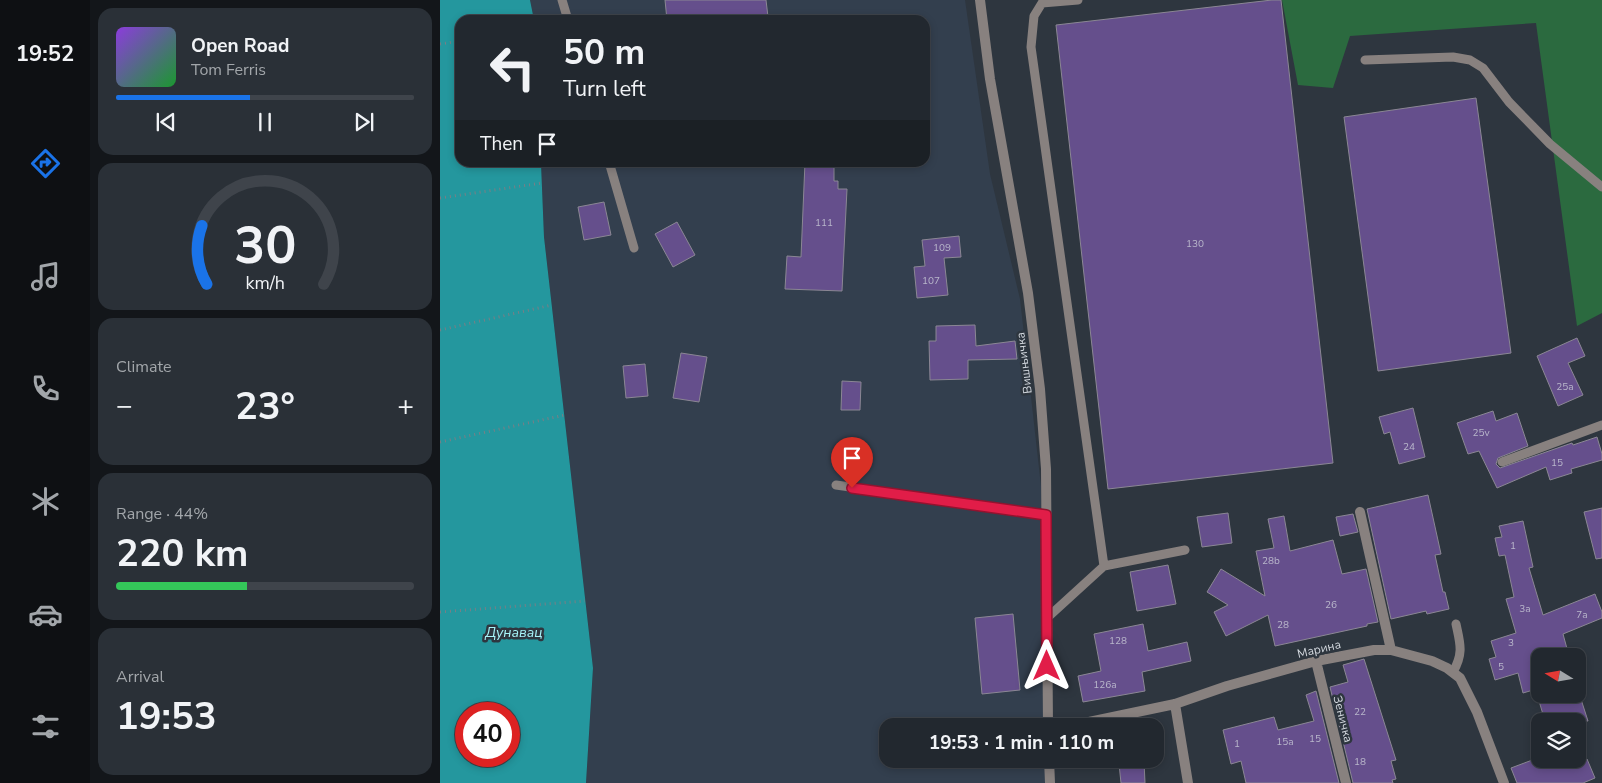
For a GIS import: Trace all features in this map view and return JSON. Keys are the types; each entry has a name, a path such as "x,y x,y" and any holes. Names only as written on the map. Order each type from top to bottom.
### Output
{"street":[{"name":"Вишњичка","path":"980,0 990,79 1028,292 1043,423 1046,469 1048,718"},
{"path":"1360,512 1391,650"},
{"name":"Марина","path":"1108,718 1175,704 1226,686 1316,661 1374,650 1391,650 1432,661 1460,678 1474,704 1504,783"},
{"name":"Зеничка","path":"1316,661 1346,783"},
{"path":"1175,704 1188,783"},
{"path":"1049,768 1050,783"}],"lane":[{"path":"562,0 566,15"},
{"path":"1078,0 1042,3 1034,16 1031,48 1104,566"},
{"path":"1365,60 1453,58 1470,60 1484,68 1509,102 1550,144 1602,187"},
{"path":"610,167 634,248"},
{"path":"1502,462 1602,424"},
{"path":"836,486 1046,515"},
{"path":"1047,618 1104,566 1185,550"},
{"path":"1453,672 1461,658 1461,647 1456,624"}],"path":[{"path":"440,44 455,42"},
{"path":"440,198 542,183"},
{"path":"440,330 552,305"},
{"path":"440,442 564,414"},
{"path":"440,612 585,601"}],"shaded area":[{"path":"530,0 965,0 990,174 1020,299 1041,486 1044,718 879,718 879,768 1047,768 1048,783 586,783 593,668 544,237 541,167 930,167 930,15 533,15"}],"green space":[{"path":"1282,0 1602,0 1602,313 1577,326 1536,23 1350,36 1333,88 1298,85"}],"water":[{"name":"Дунавац","path":"440,0 530,0 533,15 455,15 455,167 541,167 544,237 593,668 586,783 440,783"}],"building":[{"path":"665,0 766,0 768,15 666,15"},
{"path":"1281,0 1333,463 1108,489 1056,25"},
{"path":"1476,98 1511,353 1378,371 1344,117"},
{"path":"805,167 834,167 834,181 838,181 838,189 847,189 842,291 785,289 787,256 801,257"},
{"path":"604,202 611,235 584,240 578,207"},
{"path":"677,222 695,255 673,267 655,234"},
{"path":"959,236 961,257 944,258 948,295 917,298 914,267 925,266 922,240"},
{"path":"975,325 976,346 1015,341 1017,359 968,360 968,379 930,380 929,341 936,341 936,326"},
{"path":"1577,338 1585,356 1568,363 1583,395 1558,406 1537,356"},
{"path":"681,353 707,357 699,402 673,398"},
{"path":"645,364 648,396 626,398 623,366"},
{"path":"842,381 861,382 860,410 841,410"},
{"path":"1413,408 1425,457 1399,464 1390,432 1384,434 1379,417"},
{"path":"1493,411 1496,421 1517,413 1528,446 1498,458 1496,464 1500,468 1572,443 1573,445 1597,437 1602,460 1571,469 1572,473 1550,480 1546,467 1497,488 1479,451 1468,454 1457,423"},
{"path":"1428,495 1441,554 1435,555 1443,592 1445,592 1449,609 1427,614 1426,611 1391,619 1367,509"},
{"path":"1602,508 1602,558 1596,559 1584,512"},
{"path":"1228,513 1232,543 1202,547 1197,517"},
{"path":"1353,514 1358,532 1340,536 1336,517"},
{"path":"1284,516 1290,551 1333,540 1342,574 1366,569 1378,622 1275,646 1268,615 1226,636 1214,612 1228,605 1207,592 1221,569 1265,596 1256,551 1274,548 1268,519"},
{"path":"1523,521 1533,567 1529,568 1543,615 1595,594 1602,612 1602,618 1563,634 1567,648 1531,648 1531,691 1523,693 1518,673 1495,680 1489,659 1496,657 1491,641 1516,633 1506,599 1514,597 1505,555 1499,556 1495,538 1502,537 1499,526"},
{"path":"1168,565 1176,604 1137,611 1130,572"},
{"path":"1013,614 1020,690 982,694 975,618"},
{"path":"1143,624 1148,651 1187,642 1191,661 1142,672 1145,691 1083,702 1078,676 1101,671 1094,634"},
{"path":"1364,659 1396,760 1391,761 1396,779 1392,780 1393,783 1353,783 1330,687 1348,682 1343,665"},
{"path":"1316,691 1339,783 1246,783 1241,761 1231,764 1223,730 1274,717 1278,730 1314,721 1306,695"},
{"path":"1540,703 1582,703 1585,713 1543,713"},
{"path":"1587,759 1595,778 1583,783 1517,783 1511,768 1531,760 1531,768 1586,768"},
{"path":"1119,768 1144,768 1145,783 1121,783"}],"route":[{"path":"852,488 1046,515 1047,666"}]}
